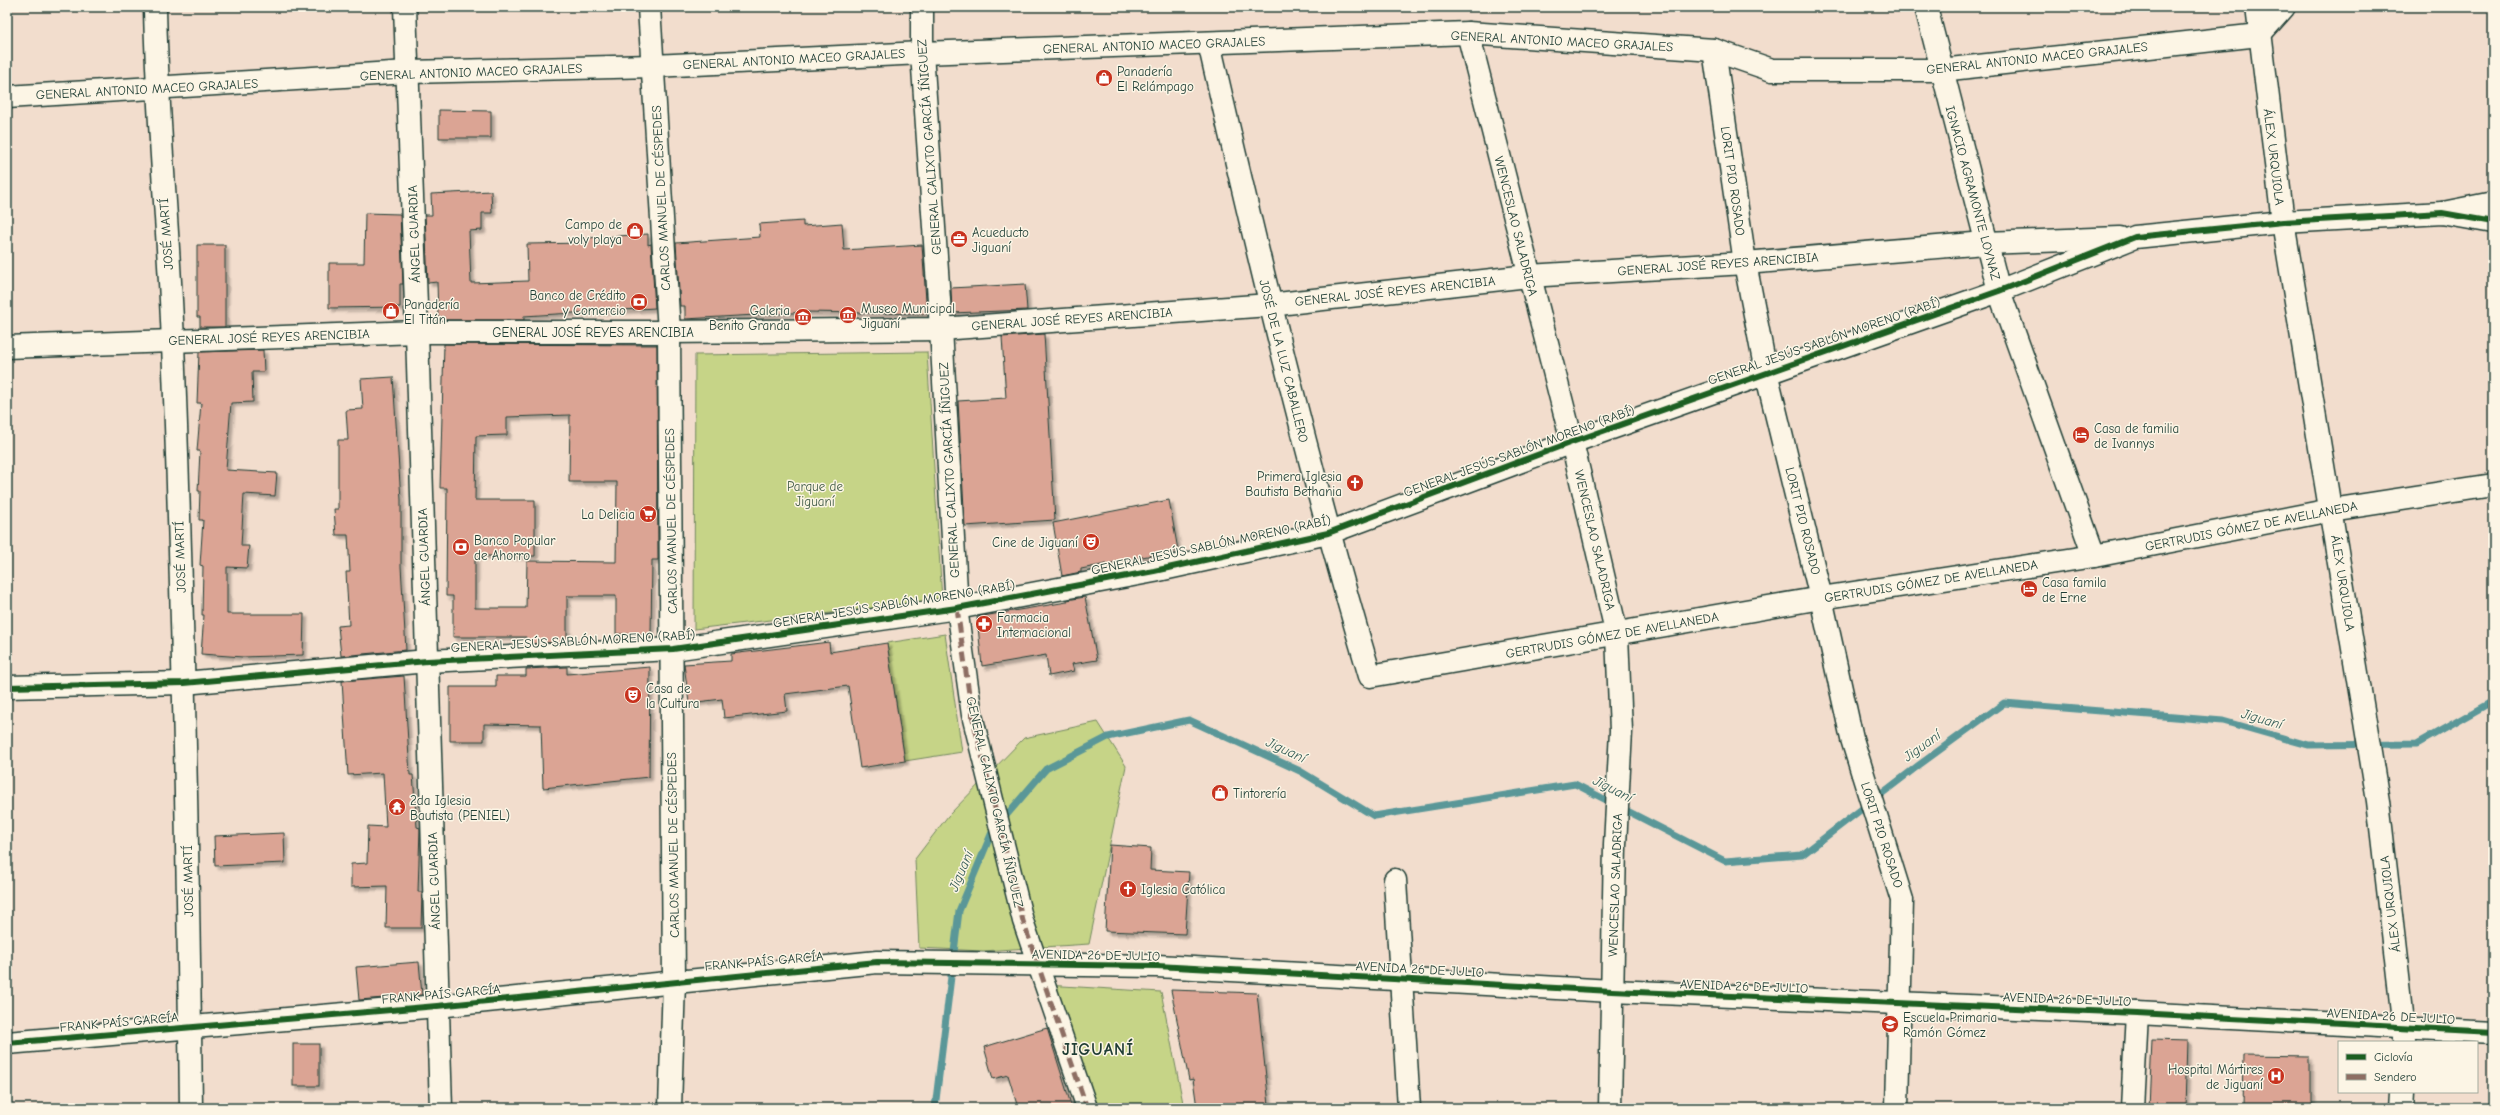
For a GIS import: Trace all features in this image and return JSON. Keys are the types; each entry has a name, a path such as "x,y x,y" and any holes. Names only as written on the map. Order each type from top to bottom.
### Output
{"street":[{"name":"JOSÉ MARTÍ","path":"155,7 156,89 173,340 184,683 191,1108"},
{"name":"ÁNGEL GUARDIA","path":"405,7 417,332 441,1108"},
{"name":"CARLOS MANUEL DE CÉSPEDES","path":"649,7 669,332 673,649 671,800 674,981 670,1108"},
{"name":"GENERAL CALIXTO GARCÍA ÍÑIGUEZ","path":"922,7 922,53 941,329 957,608 972,714 1023,921 1087,1108"},
{"name":"IGNACIO AGRAMONTE LOYNAZ","path":"1926,7 1985,243 1999,291 2094,556"},
{"name":"ÁLEX URQUIOLA","path":"2257,7 2259,35 2283,222 2378,801 2404,1035"},
{"path":"2259,35 2284,7"},
{"name":"GENERAL ANTONIO MACEO GRAJALES","path":"7,97 156,89 408,72 653,66 922,53 1468,33 1714,50 1772,70 1941,70 2259,35"},
{"name":"WENCESLAO SALADRIGA","path":"1468,33 1528,276 1572,442 1617,635 1621,731 1615,845 1610,1108"},
{"name":"JOSÉ DE LA LUZ CABALLERO","path":"1209,43 1269,305 1328,533 1370,676"},
{"name":"LORIT PIO ROSADO","path":"1714,50 1745,263 1766,372 1821,598 1852,740 1902,900 1897,1108"},
{"path":"2442,213 2493,203"},
{"name":"GENERAL JESÚS SABLÓN MORENO (RABÍ)","path":"7,687 184,683 427,661 673,649 957,608 1154,571 1328,533 1572,442 1766,372 1999,291 2134,237 2283,222 2442,213 2493,222"},
{"name":"GENERAL JOSÉ REYES ARENCIBIA","path":"7,347 417,332 669,332 941,329 1269,305 1528,276 1745,263 1985,243 2134,237"},
{"name":"GERTRUDIS GÓMEZ DE AVELLANEDA","path":"1370,676 1617,635 1821,598 2094,556 2331,510 2493,486"},
{"path":"1395,880 1409,1108"},
{"name":"FRANK PAÍS GARCÍA","path":"7,1043 190,1026 437,1006 674,981 877,962 993,964"},
{"name":"AVENIDA 26 DE JULIO","path":"993,964 1157,966 1400,978 1612,991 2137,1013 2404,1035 2493,1032"},
{"path":"2132,1108 2137,1013"},
{"path":"2401,1108 2402,1093"}],"green space":[{"name":"Parque de Jiguaní","path":"927,352 942,600 694,629 695,355"},
{"path":"945,634 962,752 905,761 887,643"},
{"path":"1098,722 1126,766 1089,944 983,951 919,948 915,859 948,816 1024,738"},
{"path":"1046,985 1161,992 1184,1108 1093,1108"}],"building":[{"path":"439,110 491,111 491,138 439,138"},
{"path":"491,191 492,213 482,213 482,230 469,231 471,283 528,281 527,244 588,243 587,238 648,234 648,245 651,244 655,308 524,316 524,320 444,320 444,317 438,317 437,282 428,283 425,215 432,215 431,194"},
{"path":"365,213 400,214 403,284 400,284 400,307 329,308 329,263 364,263"},
{"path":"803,221 803,226 842,223 844,250 922,245 927,314 809,312 685,319 685,306 680,306 676,243 760,237 759,224"},
{"path":"197,245 225,245 225,327 200,327 200,317 197,317"},
{"path":"1025,284 1027,310 952,313 951,288"},
{"path":"1044,334 1055,520 965,526 958,401 1006,398 1002,337"},
{"path":"444,344 657,345 658,560 652,560 651,634 616,634 616,596 567,596 567,642 526,644 526,637 453,637 453,596 446,596 447,488 440,488","holes":["570,415 569,482 617,482 616,562 527,561 526,608 475,608 475,556 535,556 535,500 475,500 476,436 507,435 507,417"]},
{"path":"263,350 264,372 252,372 253,402 231,403 226,470 277,473 275,496 244,494 241,546 249,546 247,568 227,567 227,614 304,614 303,655 243,657 201,654 204,615 202,615 203,566 200,565 203,520 199,520 200,491 198,491 200,451 197,451 201,403 197,403 199,352"},
{"path":"393,377 401,500 401,566 406,650 341,656 338,626 349,625 346,572 350,572 348,535 336,535 334,509 338,509 338,440 348,440 346,410 363,409 361,379"},
{"path":"1169,500 1178,550 1081,569 1081,572 1062,576 1053,523"},
{"path":"1085,597 1097,660 1072,664 1074,671 1049,676 1046,655 982,666 977,617 1067,602 1067,600"},
{"path":"829,642 830,652 887,643 905,761 860,768 848,686 785,694 787,711 724,718 722,699 689,703 684,664 731,661 731,654"},
{"path":"567,667 567,674 650,667 649,777 543,788 541,725 484,724 484,741 450,741 450,687 496,687 496,676 526,676 526,669"},
{"path":"404,676 410,775 413,775 417,827 420,828 418,892 422,892 421,928 386,928 387,886 351,887 351,864 367,863 368,826 386,827 383,773 348,775 342,681"},
{"path":"284,833 285,863 215,866 214,836"},
{"path":"1110,845 1151,848 1150,870 1189,872 1185,934 1105,931"},
{"path":"419,962 422,995 359,1000 356,967"},
{"path":"1171,990 1257,993 1269,1105 1251,1108 1197,1108 1193,1079 1189,1080"},
{"path":"1047,1028 1072,1108 1018,1108 1008,1075 993,1079 984,1047"},
{"path":"2152,1039 2187,1040 2185,1108 2149,1108"},
{"path":"293,1044 319,1044 319,1086 293,1086"},
{"name":"Hospital Mártires de Jiguaní","path":"2243,1055 2310,1056 2310,1108 2242,1108"}],"waterway":[{"name":"Jiguaní","path":"935,1108 959,911 992,832 1046,769 1108,737 1189,720 1300,771 1374,816 1575,784 1725,861 1802,855 1919,765 2004,703 2223,721 2308,745 2417,744 2493,701"}],"marked path":[{"path":"957,608 972,715 1023,921 1087,1108"}],"cycle path":[{"path":"7,687 184,683 427,661 673,649 957,608 1154,571 1328,533 1572,442 1999,291 2135,237 2283,222 2442,213 2493,222"},
{"path":"7,1043 437,1006 877,962 1157,966 1612,991 2137,1013 2493,1032"}],"place":[{"name":"Panadería El Relámpago","path":"1104,78"},
{"name":"Campo de voly playa","path":"635,231"},
{"name":"Acueducto Jiguaní","path":"959,239"},
{"name":"Banco de Crédito y Comercio","path":"639,302"},
{"name":"Panadería El Titán","path":"391,311"},
{"name":"Museo Municipal Jiguaní","path":"848,315"},
{"name":"Galeria Benito Granda","path":"803,317"},
{"name":"Casa de familia de Ivannys","path":"2081,435"},
{"name":"Primera Iglesia Bautista Bethania","path":"1355,483"},
{"name":"La Delicia","path":"648,514"},
{"name":"Cine de Jiguaní","path":"1091,542"},
{"name":"Banco Popular de Ahorro","path":"461,547"},
{"name":"Casa famila de Erne","path":"2029,589"},
{"name":"Farmacia Internacional","path":"984,624"},
{"name":"Casa de la Cultura","path":"633,695"},
{"name":"Tintorería","path":"1220,793"},
{"name":"2da Iglesia Bautista (PENIEL)","path":"397,807"},
{"name":"Iglesia Católica","path":"1128,889"},
{"name":"Escuela Primaria Ramón Gómez","path":"1890,1024"},
{"name":"Hospital Mártires de Jiguaní","path":"2276,1076"}],"district":[{"name":"JIGUANÍ","path":"1098,1049"}]}
